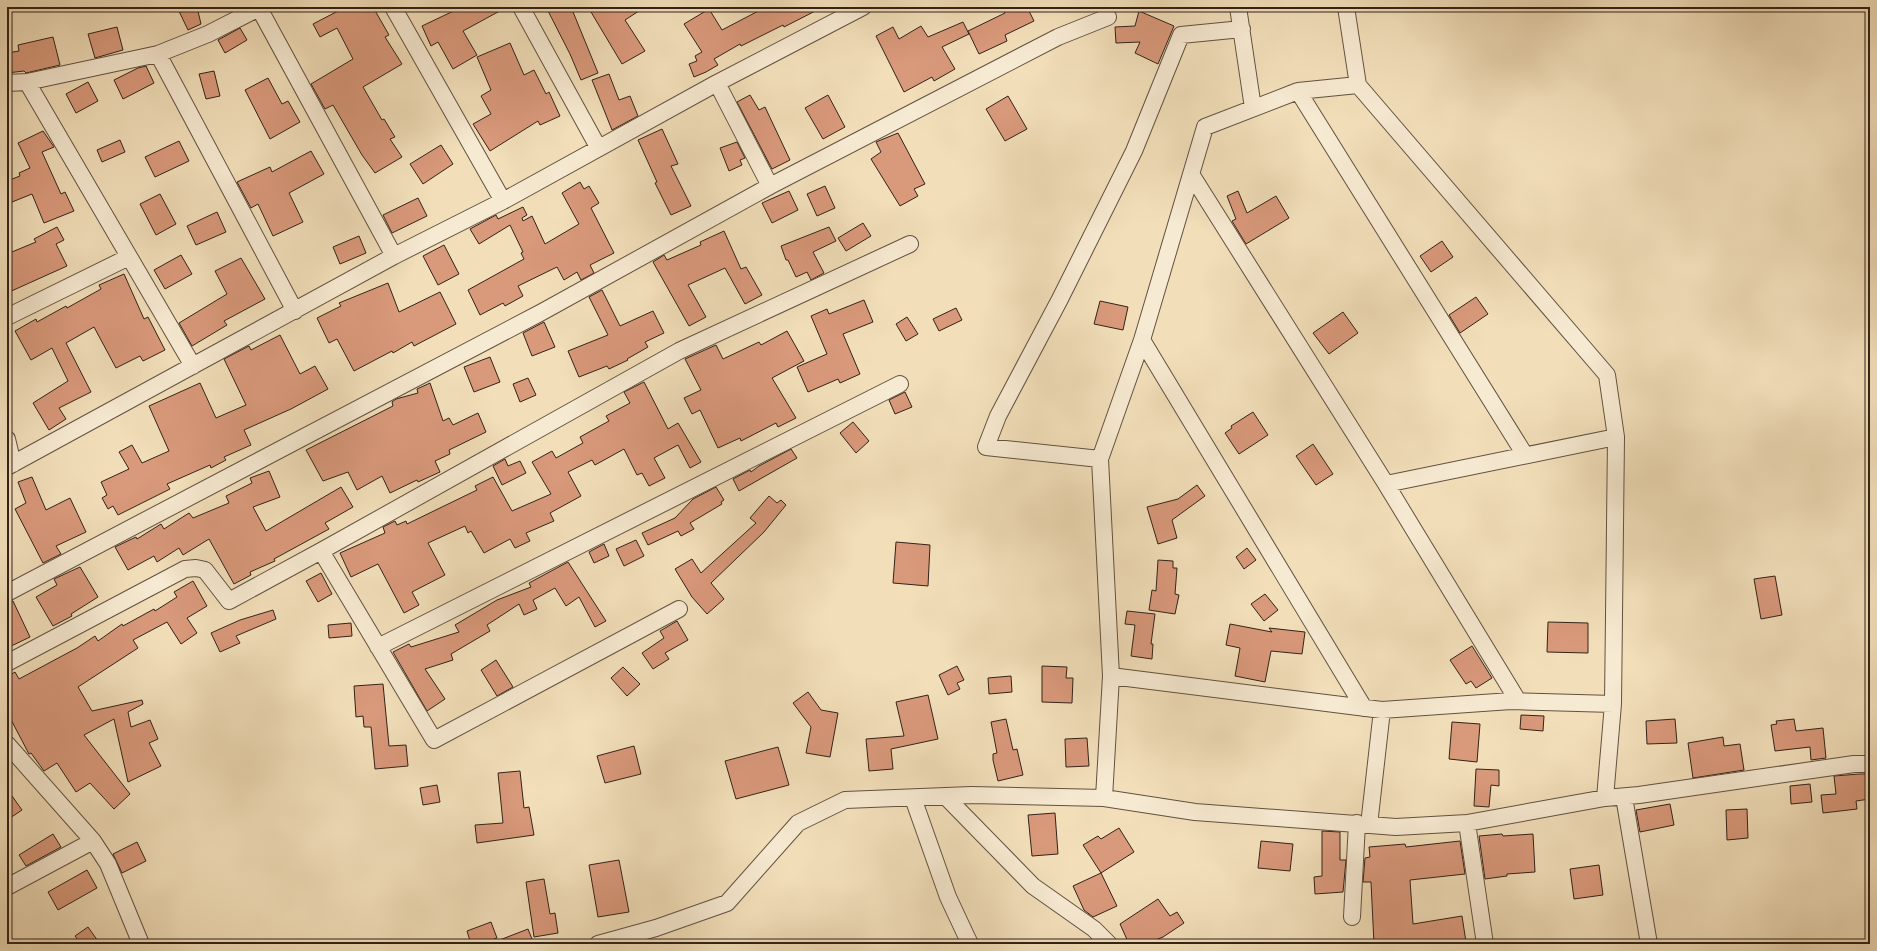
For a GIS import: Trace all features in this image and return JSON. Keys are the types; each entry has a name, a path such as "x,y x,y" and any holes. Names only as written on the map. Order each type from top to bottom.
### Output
{"street":[{"path":"7,83 27,82 158,54 208,34 260,7 394,256"},
{"path":"393,7 503,201"},
{"path":"521,7 598,147"},
{"path":"7,439 10,466 394,256 503,201 598,147 863,7"},
{"path":"1238,7 1253,108"},
{"path":"1346,7 1358,85 1607,375 1616,437 1613,704 1606,798"},
{"path":"7,593 542,312 770,186 1058,37 1108,17"},
{"path":"1100,459 986,447 998,416 1060,299 1134,151 1182,36 1242,29"},
{"path":"158,54 295,311"},
{"path":"27,82 193,366"},
{"path":"717,83 770,186"},
{"path":"1104,798 1111,676 1100,459 1142,340 1205,126 1298,92 1358,85"},
{"path":"1298,92 1525,455"},
{"path":"1191,174 1386,484 1518,701"},
{"path":"7,663 185,569 196,568 205,570 229,601 678,351 910,244"},
{"path":"7,317 129,257"},
{"path":"1142,340 1364,708"},
{"path":"378,647 900,384"},
{"path":"1386,484 1616,437"},
{"path":"321,551 434,740 679,609"},
{"path":"1111,676 1382,710 1518,701 1613,704"},
{"path":"1352,917 1363,824 1382,710"},
{"path":"7,744 93,841 108,864 141,944"},
{"path":"598,944 656,928 727,903 798,823 845,800 971,796 1104,798 1195,812 1363,824 1396,828 1467,823 1606,798 1624,797 1854,764 1870,764"},
{"path":"946,797 1033,886 1094,930 1109,944"},
{"path":"1624,797 1649,944"},
{"path":"913,798 948,897 970,944"},
{"path":"1467,823 1485,944"},
{"path":"7,887 93,841"}],"building":[{"path":"177,7 197,7 201,24 188,30"},
{"path":"336,7 373,7 389,35 385,37 402,64 363,87 382,120 384,119 395,137 390,139 402,157 375,173 362,155 333,105 325,109 311,84 353,59 337,28 320,37 313,24 338,11"},
{"path":"462,7 507,7 463,31 477,55 453,69 438,42 431,46 422,26"},
{"path":"546,7 571,7 598,73 581,80 570,54"},
{"path":"588,7 645,7 625,20 645,51 622,64"},
{"path":"766,7 823,7 784,27 783,25 741,46 740,44 714,59 718,65 694,77 689,64 697,61 695,56 702,52 684,24 709,9 722,30"},
{"path":"1002,7 1027,7 1034,21 1005,35 1007,41 979,54 968,31 1005,13"},
{"path":"1139,11 1174,26 1158,64 1135,53 1140,42 1116,43 1115,27 1135,26"},
{"path":"963,22 969,34 942,47 955,69 934,81 932,77 904,92 876,36 893,27 899,39 921,26 928,37"},
{"path":"117,27 123,50 95,58 88,34"},
{"path":"240,28 247,40 225,53 218,40"},
{"path":"53,37 60,65 26,73 24,71 7,73 7,53 19,51 18,45"},
{"path":"510,43 524,75 534,70 546,94 549,92 560,116 540,125 538,121 490,151 473,124 491,114 481,96 491,90 477,57"},
{"path":"146,66 154,83 123,99 114,80 138,68"},
{"path":"214,71 220,96 206,99 199,74"},
{"path":"609,74 619,100 630,96 638,116 612,130 592,80"},
{"path":"268,78 282,104 288,101 300,122 270,139 245,90"},
{"path":"88,82 98,101 76,113 66,94"},
{"path":"750,95 759,110 765,107 790,160 772,169 737,102"},
{"path":"828,95 845,127 823,139 805,108"},
{"path":"1008,96 1027,129 1005,141 986,109"},
{"path":"662,129 678,164 671,166 691,206 671,215 655,183 657,182 638,140"},
{"path":"43,131 54,147 42,152 61,194 65,192 74,211 44,223 32,194 7,204 7,181 20,176 19,173 30,168 18,143"},
{"path":"898,133 925,184 914,189 918,196 900,206 871,159 881,152 876,142"},
{"path":"120,140 125,152 102,162 97,150"},
{"path":"179,141 189,161 155,177 145,157"},
{"path":"737,142 745,158 740,160 742,165 729,171 720,148"},
{"path":"441,145 453,164 423,184 410,164"},
{"path":"311,151 324,174 289,193 303,222 273,236 258,204 251,208 237,182 270,167 272,172"},
{"path":"580,182 584,189 589,186 599,203 591,208 614,253 590,265 594,273 581,280 577,272 564,280 557,267 518,286 523,296 505,306 503,303 480,315 468,290 524,259 521,253 523,252 510,225 479,244 470,229 496,215 498,219 523,207 527,215 522,218 523,221 532,216 545,244 579,224 562,193"},
{"path":"825,186 835,208 817,216 807,194"},
{"path":"789,191 798,210 772,223 762,203"},
{"path":"1238,191 1247,213 1276,196 1289,218 1246,244 1232,221 1236,219 1227,196"},
{"path":"160,194 176,224 156,235 140,204"},
{"path":"418,198 427,216 392,233 383,215"},
{"path":"217,212 226,232 196,245 187,226"},
{"path":"863,223 871,236 846,251 838,238"},
{"path":"57,227 64,240 56,244 67,266 7,293 7,254 36,242 34,239"},
{"path":"829,227 836,241 813,252 824,273 811,280 807,272 796,277 788,260 786,260 781,246"},
{"path":"724,231 741,269 746,267 762,295 745,304 725,268 688,285 706,317 689,326 653,262 664,255 667,260 701,245 700,242"},
{"path":"359,236 366,253 340,264 333,247"},
{"path":"1442,241 1453,257 1431,272 1420,256"},
{"path":"444,245 459,274 438,285 423,256"},
{"path":"181,255 192,274 165,289 154,270"},
{"path":"241,258 265,299 224,321 227,325 192,346 179,323 227,294 215,271"},
{"path":"124,274 144,319 148,317 165,350 143,361 140,356 116,368 94,327 66,343 91,392 59,408 66,419 49,430 33,403 68,381 52,348 31,360 15,331 36,319 37,322 66,306 67,308 101,289 99,285"},
{"path":"388,283 399,312 440,292 456,324 414,346 412,342 393,353 392,351 354,371 337,339 329,343 317,318 341,306 339,303"},
{"path":"602,290 620,326 653,311 664,333 645,342 648,347 627,359 628,360 609,369 607,366 579,377 568,351 608,335 589,297"},
{"path":"1476,297 1488,314 1460,333 1449,315"},
{"path":"864,300 873,322 843,334 860,374 840,383 838,379 808,392 797,367 827,354 811,316 827,309 829,314"},
{"path":"1100,301 1128,307 1123,330 1094,324"},
{"path":"956,308 962,320 939,331 933,319"},
{"path":"1343,312 1358,333 1329,354 1313,333"},
{"path":"907,317 918,334 906,341 896,324"},
{"path":"544,322 555,347 532,356 523,333"},
{"path":"787,331 804,361 772,378 796,418 778,427 776,423 741,441 740,438 718,448 700,410 692,414 684,398 701,390 685,359 716,345 723,359 759,342 761,345"},
{"path":"280,335 300,374 315,366 328,389 291,409 244,430 251,445 224,457 226,460 211,468 210,465 167,484 170,489 118,515 113,506 108,509 102,498 107,495 101,482 129,469 119,452 132,445 142,463 169,451 149,406 200,383 216,418 246,405 224,359 249,346 251,350"},
{"path":"490,357 500,382 474,392 464,367"},
{"path":"528,378 536,395 520,402 513,384"},
{"path":"644,382 668,429 678,423 701,462 690,468 678,445 654,458 665,478 649,486 642,473 637,475 624,449 595,465 592,460 568,472 581,496 550,513 554,521 526,533 530,541 515,548 510,539 484,553 471,531 468,533 465,526 428,543 445,575 412,592 419,605 404,613 378,564 351,577 340,553 385,533 383,527 395,521 397,525 406,521 407,524 477,490 475,486 493,477 512,511 551,494 532,462 552,451 556,458 583,443 580,437 609,421 606,416 630,403 624,392"},
{"path":"430,383 443,421 449,418 453,425 478,413 486,432 449,450 450,454 435,461 440,472 418,482 417,480 390,493 382,476 357,490 348,472 323,481 306,450 393,406 392,402 396,399 418,393 417,389"},
{"path":"905,392 912,407 895,414 889,400"},
{"path":"1253,412 1268,435 1239,454 1225,433 1232,428 1231,426"},
{"path":"853,422 869,441 856,453 840,433"},
{"path":"1313,444 1333,474 1316,485 1296,456"},
{"path":"791,449 797,458 739,491 733,479 750,470 751,472 759,466"},
{"path":"505,459 508,466 520,461 526,473 502,485 493,466"},
{"path":"269,471 280,497 253,507 266,531 341,487 353,507 325,523 329,529 274,559 275,561 250,572 251,575 234,584 209,539 183,555 179,548 157,562 154,556 128,570 115,547 136,537 137,539 161,524 164,529 189,513 193,518 229,503 226,496 252,483 250,478"},
{"path":"32,477 46,510 70,498 86,532 56,546 61,554 43,563 15,509 26,503 18,482"},
{"path":"1197,485 1205,496 1172,520 1177,538 1158,544 1147,507 1178,499"},
{"path":"716,487 724,500 721,502 722,504 690,523 694,529 681,536 678,531 648,545 642,533 675,518 693,499"},
{"path":"769,496 777,503 781,500 786,505 764,532 711,583 724,599 707,614 692,597 675,569 692,559 701,573 756,523 750,518"},
{"path":"636,540 644,556 624,566 616,549"},
{"path":"896,542 930,545 928,586 893,583"},
{"path":"604,544 609,556 594,563 589,552"},
{"path":"1247,548 1256,560 1244,569 1236,557"},
{"path":"1158,560 1173,561 1173,568 1177,568 1175,594 1179,595 1175,614 1149,610 1152,590 1156,591"},
{"path":"568,562 606,621 595,627 579,597 566,606 555,588 533,600 537,609 524,615 519,604 487,625 490,631 451,654 453,660 425,669 445,699 427,711 393,652 409,644 411,647 459,632 455,625 497,600 531,587 529,583"},
{"path":"80,567 98,597 71,614 72,616 53,626 36,597 57,585 54,579"},
{"path":"321,573 332,594 318,602 306,581"},
{"path":"1775,576 1782,615 1761,619 1754,579"},
{"path":"193,581 207,606 187,618 197,633 181,644 167,622 133,640 138,648 78,687 92,711 142,700 143,704 128,712 131,727 150,720 158,739 149,743 161,766 128,782 114,719 84,735 130,794 114,809 90,783 76,792 57,763 44,771 31,753 29,754 7,712 7,677 15,672 19,679 77,648 95,636 98,641 122,624 123,626 154,609 155,611 177,597 174,592"},
{"path":"1265,594 1278,610 1264,621 1251,604"},
{"path":"13,601 30,637 7,648 7,602"},
{"path":"273,610 276,619 236,636 240,643 220,652 211,633 240,620"},
{"path":"1127,611 1155,614 1151,644 1153,644 1152,659 1131,656 1135,625 1125,624"},
{"path":"677,621 688,640 665,653 669,659 653,669 642,653 664,638 660,631"},
{"path":"1548,622 1588,623 1588,653 1547,652"},
{"path":"351,623 352,636 329,638 328,625"},
{"path":"1230,624 1272,632 1269,628 1305,632 1302,654 1271,651 1265,682 1235,676 1240,648 1226,645"},
{"path":"1472,646 1492,678 1476,688 1471,681 1466,684 1450,660"},
{"path":"496,660 513,687 497,696 481,670"},
{"path":"957,666 964,680 957,683 960,689 948,695 939,675"},
{"path":"1042,666 1067,667 1066,678 1073,678 1072,703 1042,702"},
{"path":"623,667 640,684 627,696 611,678"},
{"path":"1011,676 1012,692 989,694 988,678"},
{"path":"383,684 389,746 406,745 408,766 375,769 371,727 364,727 363,716 356,717 354,686"},
{"path":"808,692 821,710 838,713 830,757 806,753 811,727 793,703"},
{"path":"928,695 938,739 891,749 893,769 869,771 866,739 904,736 896,702"},
{"path":"1521,715 1544,716 1543,731 1520,729"},
{"path":"1006,719 1013,750 1017,749 1023,775 998,781 993,760 993,754 997,753 991,722"},
{"path":"1675,719 1677,743 1647,744 1646,721"},
{"path":"1794,719 1796,731 1823,728 1826,758 1811,760 1810,747 1775,751 1771,725 1777,724 1776,721"},
{"path":"1452,722 1480,724 1477,762 1449,759"},
{"path":"1723,737 1724,746 1740,744 1744,770 1693,778 1688,743"},
{"path":"1087,738 1089,766 1066,767 1065,739"},
{"path":"634,746 641,774 605,783 597,756"},
{"path":"778,747 789,785 736,799 725,761"},
{"path":"1476,769 1499,770 1499,786 1491,785 1489,807 1474,806"},
{"path":"520,771 524,808 529,807 534,835 477,843 475,825 503,823 498,773"},
{"path":"1870,774 1870,799 1856,801 1857,809 1823,813 1821,795 1836,794 1834,776"},
{"path":"1810,784 1812,802 1791,804 1790,786"},
{"path":"437,785 440,802 423,805 420,788"},
{"path":"7,789 22,810 7,820"},
{"path":"1670,804 1674,825 1640,832 1636,810"},
{"path":"1747,809 1748,838 1727,840 1726,810"},
{"path":"1055,813 1058,854 1032,856 1028,815"},
{"path":"1119,828 1134,852 1101,873 1083,845 1098,836 1101,839"},
{"path":"1322,831 1340,832 1340,860 1346,860 1343,892 1315,894 1314,877 1322,876"},
{"path":"53,834 61,847 26,866 19,855"},
{"path":"1502,834 1503,836 1533,834 1535,872 1507,874 1507,876 1485,879 1479,836"},
{"path":"1261,841 1293,844 1290,871 1258,868"},
{"path":"1460,841 1465,874 1410,880 1413,924 1462,916 1466,942 1449,944 1374,944 1371,882 1363,882 1365,858 1370,857 1369,847 1405,844 1406,847"},
{"path":"137,842 146,861 122,873 113,854"},
{"path":"619,860 629,912 598,917 589,865"},
{"path":"1599,865 1603,895 1574,899 1570,869"},
{"path":"87,870 97,888 58,910 48,892"},
{"path":"1101,873 1117,906 1093,917 1084,910 1073,886"},
{"path":"544,879 550,914 555,913 558,933 534,937 526,882"},
{"path":"1158,899 1170,916 1177,912 1184,923 1163,937 1146,944 1129,944 1120,924"},
{"path":"491,922 497,938 481,944 471,944 467,931"},
{"path":"88,927 100,944 81,944 75,936"},
{"path":"528,929 534,944 492,944 492,943"}]}
